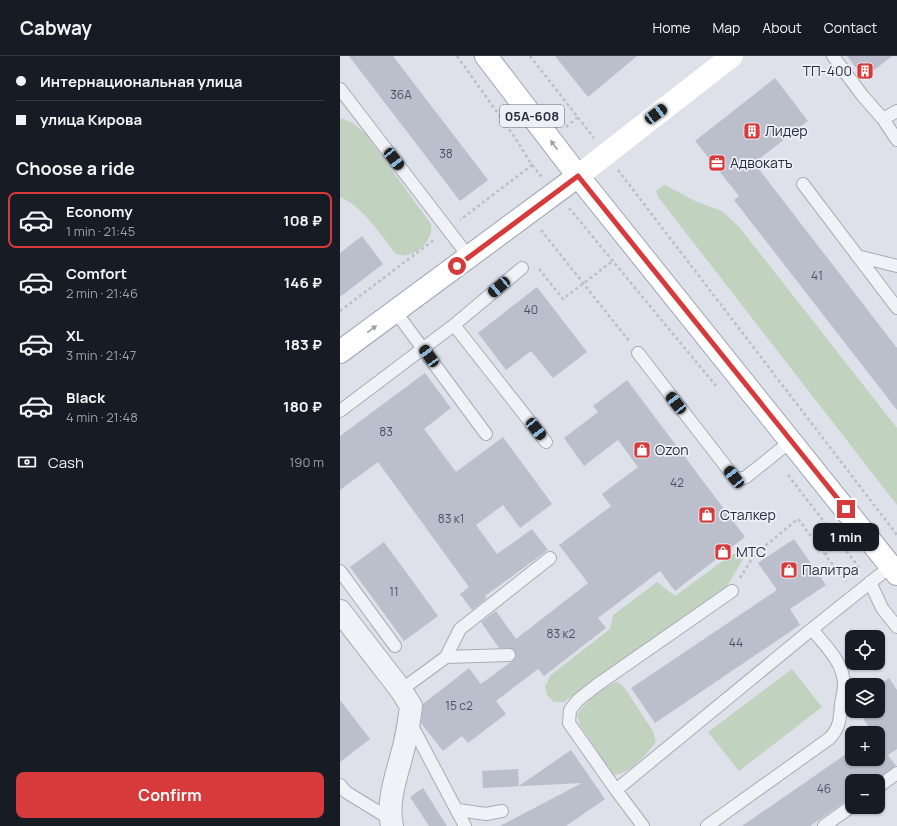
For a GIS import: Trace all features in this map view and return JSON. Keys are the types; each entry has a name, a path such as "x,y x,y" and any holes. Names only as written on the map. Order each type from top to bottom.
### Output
{"main road":[{"name":"05А-608","path":"486,56 578,176 894,570"},
{"path":"340,352 578,176 601,147 732,56"}],"street":[{"path":"340,611 401,690 411,706 401,758 394,778 391,822"}],"lane":[{"path":"833,56 897,140"},
{"path":"340,89 470,257"},
{"path":"882,119 897,111"},
{"path":"803,184 897,308"},
{"path":"857,256 897,266"},
{"path":"340,411 454,325 522,268"},
{"path":"395,311 486,434"},
{"path":"454,325 546,442"},
{"path":"638,353 734,477 740,479 746,477 791,441"},
{"path":"401,690 446,658 460,629 550,558"},
{"path":"616,790 870,582 894,570"},
{"path":"340,571 395,646"},
{"path":"870,582 882,608 897,627"},
{"path":"643,826 569,723 570,710 578,700 597,685 732,591"},
{"path":"707,826 830,738 836,731 841,721 844,686 842,671 838,662 812,629"},
{"path":"446,658 509,655"},
{"path":"409,721 458,810 465,826"},
{"path":"885,782 897,773"},
{"path":"340,785 346,792 391,822"},
{"path":"458,810 486,814 502,811"},
{"path":"824,826 845,811"}],"path":[{"path":"457,56 514,136"},
{"path":"530,56 897,535"},
{"path":"532,165 614,260 718,388"},
{"path":"539,226 638,353"},
{"path":"536,265 563,299 614,260"},
{"path":"773,456 870,582"},
{"path":"732,591 755,554 798,519 855,594"},
{"path":"825,555 840,543"}],"green space":[{"path":"340,118 351,122 364,132 431,224 430,236 416,252 409,255 396,254 364,214 357,207 340,197"},
{"path":"665,185 697,202 722,211 740,228 897,428 897,505 658,197 656,190"},
{"path":"742,549 744,558 725,589 564,702 554,702 547,695 545,686 551,675 610,629 613,615 657,582 675,596 724,560"},
{"path":"792,669 822,707 739,771 708,732"},
{"path":"616,682 621,684 626,690 653,731 656,742 631,768 619,774 613,775 580,725 577,715 594,696"}],"building":[{"path":"349,56 393,56 488,180 460,201"},
{"path":"555,56 637,56 588,97"},
{"name":"ТП-400","path":"847,56 892,56 864,78"},
{"path":"775,78 808,121 754,163 897,348 897,410 734,200 739,196 695,141"},
{"path":"362,236 383,264 340,297 340,253"},
{"path":"537,287 587,352 553,378 531,351 506,370 478,333"},
{"path":"425,373 451,408 424,429 456,472 503,437 552,504 520,528 503,505 476,525 497,554 532,529 548,550 485,596 487,598 472,610 460,594 469,587 378,462 340,490 340,436"},
{"path":"627,380 745,537 675,591 660,571 598,618 606,628 544,676 538,669 496,701 506,714 468,743 462,736 443,751 421,723 423,704 469,668 481,684 516,658 515,651 509,648 499,648 481,622 496,611 516,639 588,583 559,545 611,506 602,494 638,467 618,440 584,466 564,438 598,412 593,406"},
{"path":"794,539 826,585 790,609 800,625 655,723 631,688 777,590 758,563"},
{"path":"384,542 438,616 404,641 350,567"},
{"path":"889,678 897,690 897,749 888,755 896,766 884,774 845,774 845,802 810,826 742,826 845,755 845,766 885,766 885,726 868,726 863,718 885,718 885,681"},
{"path":"340,700 370,739 340,762"},
{"path":"571,750 605,799 566,826 500,826 582,783 483,788 482,771 518,769 519,786"},
{"path":"423,788 447,826 429,826 410,797"}],"place":[{"name":"ТП-400","path":"865,71"},
{"name":"Лидер","path":"752,131"},
{"name":"Адвокатъ","path":"717,163"},
{"name":"Ozon","path":"642,450"},
{"name":"Сталкер","path":"707,515"},
{"name":"МТС","path":"723,552"},
{"name":"Палитра","path":"789,570"}],"route":[{"path":"457,266 578,176 846,509"}]}
